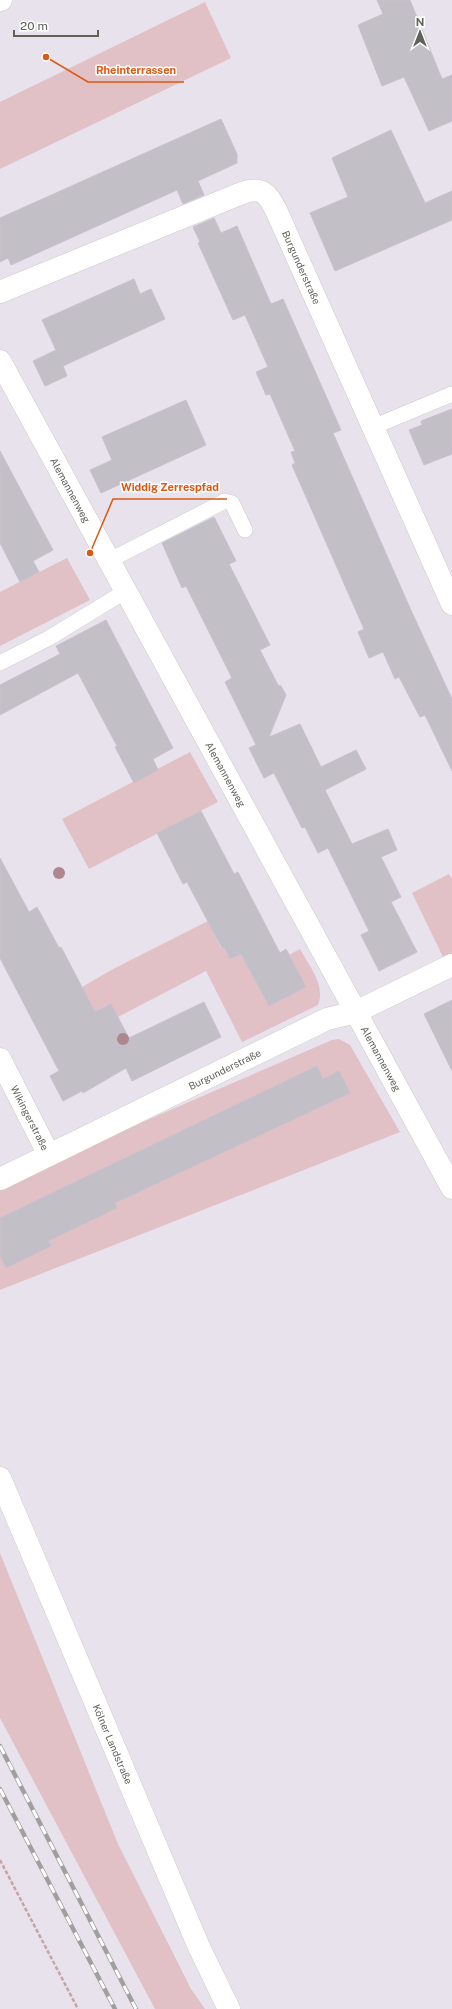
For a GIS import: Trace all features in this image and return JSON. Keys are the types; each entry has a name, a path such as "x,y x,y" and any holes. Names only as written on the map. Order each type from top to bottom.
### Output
{"street":[{"name":"Burgunderstraße","path":"0,292 242,193 253,189 262,192 270,200 276,210 452,604"},
{"name":"Alemannenweg","path":"0,361 452,1188"},
{"name":"Burgunderstraße","path":"0,1179 327,1019 356,1012 452,965"},
{"name":"Wikingerstraße","path":"0,1060 49,1155"},
{"name":"Kölner Landstraße","path":"0,1478 196,1940 229,2009"}],"lane":[{"path":"373,427 452,394"},
{"path":"110,560 225,501 232,503 245,530"},
{"path":"0,663 49,638 126,591"}],"path":[{"path":"0,1860 78,2009"}],"shaded area":[{"path":"205,2 231,58 0,169 0,102"},
{"path":"67,558 90,600 0,646 0,592"},
{"path":"190,752 218,802 89,869 62,819"},
{"path":"449,874 452,879 452,955 444,959 412,893"},
{"path":"208,921 221,948 224,947 230,959 241,954 269,1006 306,987 289,955 300,949 312,969 318,983 320,998 318,1005 242,1042 206,971 118,1017 111,1004 95,1012 82,987 113,969"},
{"path":"339,1039 350,1045 400,1132 0,1290 0,1190 131,1127 332,1040"},
{"path":"0,1553 118,1844 191,1989 205,2009 155,2009 0,1718"}],"building":[{"path":"377,0 410,0 442,79 452,75 452,121 429,131 404,77 382,86 358,25 383,14"},
{"path":"221,119 237,154 237,163 198,181 204,195 183,204 177,190 11,265 8,258 0,262 0,218"},
{"path":"391,130 425,203 452,191 452,220 335,271 310,213 348,197 332,158"},
{"path":"214,218 221,233 237,226 271,304 283,299 341,430 333,433 452,699 452,771 425,715 420,717 399,677 395,679 383,652 369,658 358,632 364,629 292,465 295,463 291,452 295,451 270,394 266,395 256,372 268,367 245,315 233,320 198,243 200,242 193,227"},
{"path":"134,279 140,294 151,289 165,319 63,366 67,376 45,386 33,361 56,350 42,320"},
{"path":"186,400 206,445 101,493 90,470 112,460 102,437"},
{"path":"452,409 452,454 424,465 409,430 422,425 421,421"},
{"path":"0,451 53,550 33,561 39,572 20,582 0,543"},
{"path":"214,517 236,561 229,564 270,645 260,650 278,685 281,686 286,695 269,737 300,724 321,767 356,750 366,769 325,790 352,844 388,829 397,850 381,857 401,897 391,902 417,952 379,971 361,935 369,931 328,848 318,853 305,827 302,828 274,773 264,778 249,748 256,745 225,682 232,678 186,586 182,588 162,543"},
{"path":"106,620 173,748 153,759 158,770 134,783 115,747 117,746 78,673 0,715 0,685 60,654 56,646"},
{"path":"201,811 234,874 238,872 280,953 286,949 306,987 269,1006 241,954 230,959 224,947 222,948 187,882 183,884 157,833"},
{"path":"0,858 29,912 37,907 59,948 61,947 95,1012 111,1004 129,1038 204,1002 221,1037 132,1081 126,1068 83,1093 82,1091 63,1101 50,1076 59,1071 0,958"},
{"path":"452,1000 452,1071 424,1014"},
{"path":"317,1066 323,1079 339,1071 350,1093 115,1203 117,1208 48,1241 51,1246 6,1268 0,1255 0,1218"}],"railway":[{"path":"0,1746 136,2009"},
{"path":"0,1789 115,2009"}],"place":[{"name":"Rheinterrassen","path":"46,57"},
{"name":"Widdig Zerrespfad","path":"90,553"}]}
